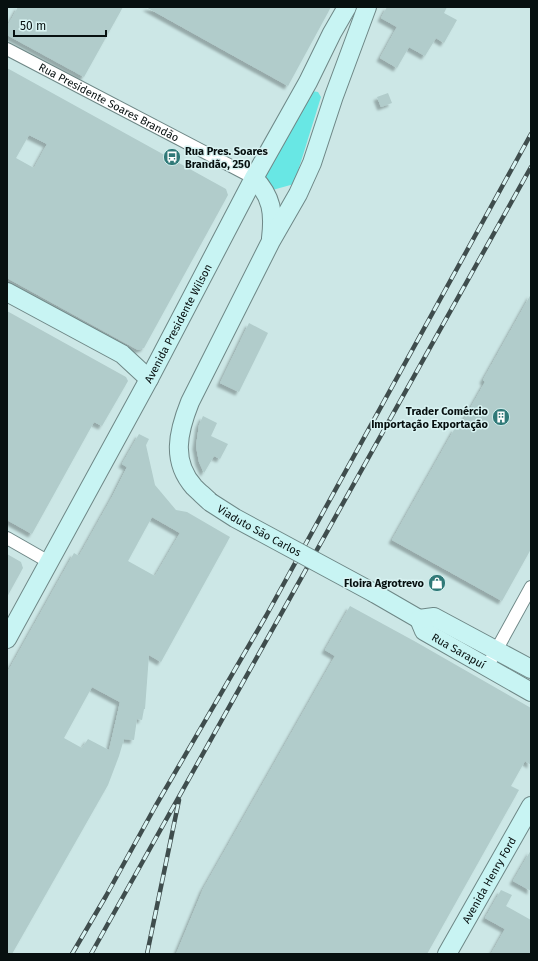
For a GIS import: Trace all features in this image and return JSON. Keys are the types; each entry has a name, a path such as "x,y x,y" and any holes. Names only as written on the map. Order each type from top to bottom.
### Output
{"main road":[{"name":"Avenida Presidente Wilson","path":"7,639 149,378 254,178 309,80 347,7"},
{"path":"271,240 298,194 312,163 366,7"},
{"path":"254,178 267,196 272,210 273,219 271,240"},
{"path":"267,196 277,200 298,194"},
{"name":"Viaduto São Carlos","path":"271,240 190,402 182,422 178,445 180,465 193,486 210,502 235,518 419,619"},
{"path":"7,292 122,354 149,378"},
{"path":"122,354 158,361"},
{"name":"Rua Sarapuí","path":"531,670 434,617 419,619 424,631 531,692"},
{"name":"Avenida Henry Ford","path":"447,954 531,806"}],"street":[{"name":"Rua Presidente Soares Brandão","path":"7,49 254,178"},
{"path":"7,538 49,562"},
{"path":"487,667 531,586"}],"shaded area":[{"path":"312,91 318,92 321,97 294,184 269,191 262,177"}],"building":[{"path":"18,7 123,7 84,77 7,35 7,27"},
{"path":"146,7 331,7 288,86"},
{"path":"387,7 447,7 444,13 457,20 444,43 436,38 425,56 409,47 397,68 380,58 397,27 381,18"},
{"path":"7,68 226,189 228,195 144,348 138,350 7,278","holes":["29,135 47,144 34,168 16,158"]},
{"path":"388,93 392,103 381,107 377,97"},
{"path":"531,294 531,549 502,601 392,540 455,428 458,430 485,382 483,380"},
{"path":"7,311 126,377 128,381 102,426 94,422 32,534 7,520"},
{"path":"249,323 268,333 239,392 220,383"},
{"path":"203,416 217,423 211,436 228,444 220,459 214,456 204,473 199,462 196,446 199,425"},
{"path":"139,434 149,439 146,445 155,485 176,510 187,512 230,537 161,662 149,655 145,709 142,720 137,719 134,740 124,739 108,785 12,954 7,954 7,673 74,553 79,556 112,497 127,467 122,464","holes":["152,517 180,533 155,576 128,561","92,687 120,702 109,750 88,739 82,748 64,738"]},
{"path":"7,554 21,562 23,568 7,597"},
{"path":"350,606 531,708 531,765 525,761 511,786 519,790 427,954 176,954 203,889 335,656 325,650"},
{"path":"531,850 531,891 513,881"},
{"path":"501,890 512,895 506,906 531,920 531,954 491,954 505,929 485,918"}],"railway":[{"path":"72,954 266,616 531,134"},
{"path":"91,954 531,167"},
{"path":"147,954 179,800"}],"place":[{"name":"Rua Pres. Soares Brandão, 250","path":"172,157"},
{"name":"Trader Comércio Importação Exportação","path":"501,417"},
{"name":"Floira Agrotrevo","path":"437,583"}]}
